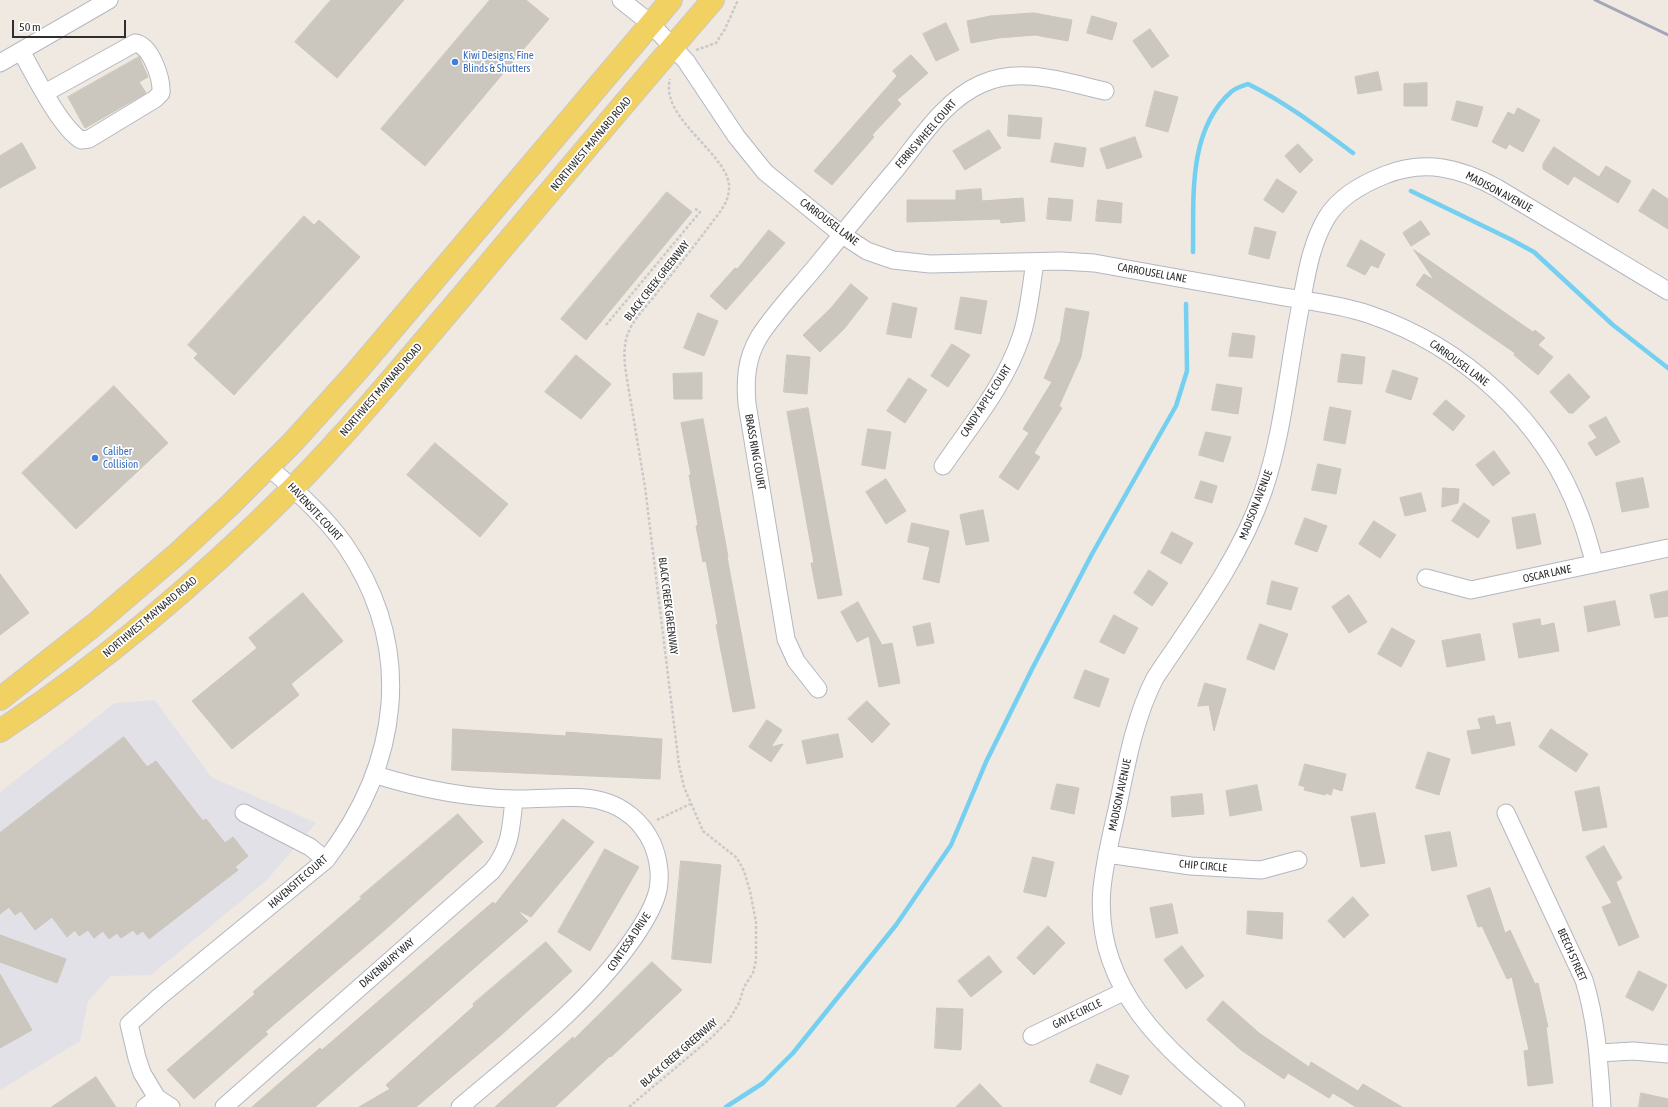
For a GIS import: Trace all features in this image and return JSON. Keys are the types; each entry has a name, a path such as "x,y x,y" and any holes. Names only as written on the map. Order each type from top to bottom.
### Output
{"main road":[{"path":"0,699 94,625 171,559 268,467 357,371 550,145 650,23 671,0"},
{"name":"NORTHWEST MAYNARD ROAD","path":"0,731 87,670 139,629 196,579 293,487 389,382 713,0"}],"street":[{"path":"0,63 109,0"},
{"name":"CARROUSEL LANE","path":"622,0 650,23 674,46 686,61 736,136 765,172 841,234 867,251 893,260 930,264 1035,262 1094,263 1367,314 1394,324 1440,347 1488,382 1525,422 1548,453 1580,515 1595,564"},
{"path":"20,51 45,93 68,129 81,140 89,139 155,99 161,93 162,83 146,48 135,43 45,93"},
{"name":"FERRIS WHEEL COURT","path":"841,234 941,114 959,96 982,83 1004,76 1028,75 1105,91"},
{"name":"MADISON AVENUE","path":"1236,1107 1190,1068 1152,1032 1123,992 1110,958 1102,923 1102,889 1107,854 1129,752 1138,716 1146,695 1232,561 1262,495 1278,435 1302,301 1314,244 1328,216 1352,191 1372,180 1395,171 1423,167 1442,167 1475,176 1668,291"},
{"name":"BRASS RING COURT","path":"818,689 796,661 786,639 747,404 745,381 747,367 759,337 841,234"},
{"name":"CANDY APPLE COURT","path":"943,466 993,393 1012,360 1022,336 1035,262"},
{"name":"HAVENSITE COURT","path":"158,1104 142,1073 129,1024 159,997 326,860 345,835 376,775 386,736 392,694 391,675 384,632 365,580 345,545 293,487 268,467"},
{"name":"OSCAR LANE","path":"1426,578 1471,590 1668,548"},
{"name":"CONTESSA DRIVE","path":"376,775 446,792 475,797 514,799 587,799 615,805 641,825 647,833 656,855 659,880 657,895 641,927 602,980 460,1107"},
{"name":"DAVENBURY WAY","path":"224,1107 492,871 502,859 508,844 514,799"},
{"path":"244,813 310,847 326,860"},
{"name":"BEECH STREET","path":"1506,813 1584,980 1592,1008 1599,1053 1602,1107"},
{"name":"CHIP CIRCLE","path":"1107,854 1191,866 1261,870 1298,860"},
{"name":"GAYLE CIRCLE","path":"1032,1036 1123,992"},
{"path":"1599,1053 1633,1051 1668,1054"}],"path":[{"path":"702,48 716,43 725,29 738,0"},
{"name":"BLACK CREEK GREENWAY","path":"629,1107 711,1038 729,1020 739,1003 744,987 753,973 756,960 756,922 750,891 744,871 737,858 702,831 684,787 678,758 645,487 624,358 628,332 634,322 725,204 729,190 728,181 724,172 681,118 669,98 669,85"},
{"path":"606,325 700,212 694,208"},
{"path":"652,823 690,804"}],"shaded area":[{"path":"155,700 211,777 316,823 267,880 151,975 111,976 88,1001 80,1041 0,1090 0,792 115,703"}],"building":[{"path":"331,0 404,0 337,78 295,42"},
{"path":"490,0 526,0 549,19 425,166 381,129"},
{"path":"1034,13 1072,20 1068,41 1035,35 998,38 971,43 967,21 990,16"},
{"path":"1092,16 1117,23 1112,40 1087,33"},
{"path":"946,23 959,50 936,61 923,34"},
{"path":"1150,29 1169,56 1152,68 1133,41"},
{"path":"911,55 928,73 897,100 901,104 872,135 874,137 832,185 814,171 897,76 893,71"},
{"path":"139,57 148,77 139,82 146,93 85,128 68,97"},
{"path":"1378,72 1382,90 1358,94 1355,77"},
{"path":"1427,83 1427,106 1404,106 1404,84"},
{"path":"1155,91 1178,97 1168,132 1146,126"},
{"path":"1457,101 1483,107 1477,127 1452,120"},
{"path":"1518,108 1540,120 1523,152 1509,144 1506,149 1492,142 1508,112 1514,115"},
{"path":"1009,115 1042,118 1040,139 1008,136"},
{"path":"989,130 1001,148 965,170 953,151"},
{"path":"1135,137 1142,157 1107,169 1100,149"},
{"path":"22,143 36,168 0,188 0,156"},
{"path":"1055,143 1086,148 1083,167 1051,162"},
{"path":"1298,144 1313,160 1300,173 1285,156"},
{"path":"1554,147 1599,177 1606,166 1631,181 1618,203 1574,176 1568,185 1543,169 1543,164"},
{"path":"1277,179 1297,192 1283,213 1264,200"},
{"path":"981,189 982,201 1023,198 1025,221 1001,223 1000,219 907,222 907,200 956,200 956,191"},
{"path":"1653,189 1668,199 1668,229 1639,211"},
{"path":"667,192 692,212 586,340 561,319"},
{"path":"1049,198 1073,200 1071,221 1047,219"},
{"path":"1098,200 1122,203 1121,223 1096,221"},
{"path":"304,216 314,225 319,220 360,257 234,395 194,358 198,354 188,345"},
{"path":"1421,221 1430,234 1411,246 1403,233"},
{"path":"1255,227 1276,232 1269,259 1249,254"},
{"path":"769,230 785,243 726,310 710,296 735,268 737,269"},
{"path":"1361,240 1385,254 1378,268 1371,265 1365,275 1347,266"},
{"path":"1414,250 1533,332 1535,330 1545,338 1538,345 1553,357 1538,375 1514,355 1515,353 1416,285 1424,274 1434,280"},
{"path":"851,284 868,298 844,329 820,352 803,335 831,308"},
{"path":"961,297 987,301 981,334 955,329"},
{"path":"893,303 917,308 911,338 887,334"},
{"path":"1066,308 1089,312 1081,357 1059,406 1062,408 1034,453 1040,457 1018,490 999,477 1029,433 1023,429 1052,382 1044,378 1060,342"},
{"path":"698,313 718,321 704,356 684,348"},
{"path":"1233,333 1255,336 1252,358 1229,356"},
{"path":"952,344 970,355 948,387 931,376"},
{"path":"1342,354 1365,357 1362,384 1338,382"},
{"path":"576,355 611,384 581,419 545,392"},
{"path":"787,355 810,357 807,394 784,392"},
{"path":"1393,370 1418,378 1411,400 1386,392"},
{"path":"702,373 702,399 674,399 673,374"},
{"path":"1569,374 1590,397 1573,413 1569,413 1550,392"},
{"path":"909,378 927,390 905,423 887,411"},
{"path":"1217,384 1242,388 1238,414 1212,410"},
{"name":"Caliber Collision","path":"114,386 168,443 76,529 22,473"},
{"path":"1446,400 1465,416 1453,431 1433,414"},
{"path":"1330,407 1351,411 1345,444 1324,440"},
{"path":"808,408 842,595 818,599 811,563 814,563 787,412"},
{"path":"1606,417 1620,442 1596,456 1588,443 1597,438 1589,426"},
{"path":"703,419 755,708 733,712 716,625 718,624 706,561 703,562 696,526 698,525 689,475 691,475 681,423"},
{"path":"868,429 891,432 885,469 862,465"},
{"path":"1206,432 1231,437 1223,462 1199,455"},
{"path":"435,443 508,504 480,537 407,475"},
{"path":"1494,451 1510,473 1493,486 1476,465"},
{"path":"1318,464 1341,469 1336,494 1312,490"},
{"path":"1643,478 1649,507 1622,512 1616,483"},
{"path":"886,479 906,511 886,524 866,492"},
{"path":"1201,481 1217,486 1212,503 1195,498"},
{"path":"1443,488 1459,489 1458,503 1442,507"},
{"path":"1421,493 1426,511 1405,516 1400,498"},
{"path":"1464,503 1490,521 1478,538 1452,521"},
{"path":"983,510 989,541 966,545 960,515"},
{"path":"1535,514 1541,544 1517,549 1512,518"},
{"path":"1305,518 1327,526 1317,552 1295,544"},
{"path":"1374,521 1396,535 1380,558 1359,544"},
{"path":"912,523 949,531 939,583 923,579 930,547 908,542"},
{"path":"1172,532 1193,543 1181,564 1161,553"},
{"path":"1149,570 1168,583 1152,606 1134,593"},
{"path":"0,574 29,613 0,635"},
{"path":"1272,581 1298,588 1291,610 1267,604"},
{"path":"1668,591 1668,616 1655,618 1650,595"},
{"path":"303,593 343,641 291,684 299,695 232,749 192,701 257,648 249,638"},
{"path":"1349,595 1367,622 1349,633 1332,607"},
{"path":"1615,601 1620,625 1588,632 1584,607"},
{"path":"858,602 882,645 892,643 900,683 879,687 869,636 857,642 841,612"},
{"path":"1114,615 1138,628 1124,654 1100,642"},
{"path":"1540,619 1541,626 1554,623 1559,651 1519,658 1513,624"},
{"path":"930,623 934,643 917,646 913,627"},
{"path":"1260,624 1288,634 1274,670 1247,659"},
{"path":"1392,628 1415,641 1401,667 1378,654"},
{"path":"1480,634 1485,660 1447,667 1442,641"},
{"path":"1085,670 1109,679 1099,707 1074,698"},
{"path":"1205,683 1226,689 1214,731 1209,705 1198,706"},
{"path":"867,701 890,724 872,743 848,719"},
{"path":"1494,716 1496,725 1510,722 1515,745 1472,754 1467,731 1481,729 1478,719"},
{"path":"767,720 782,730 771,747 783,744 771,762 749,747"},
{"path":"453,729 566,736 566,732 662,739 660,779 452,770"},
{"path":"1551,729 1588,754 1576,772 1539,747"},
{"path":"838,734 843,757 807,764 802,741"},
{"path":"124,737 147,767 156,761 203,821 206,819 225,843 233,837 248,856 235,867 238,870 149,939 143,931 137,935 133,930 121,938 117,933 109,939 103,931 94,938 88,930 79,936 75,930 67,937 52,917 35,930 21,911 15,915 9,907 0,914 0,833"},
{"path":"1428,752 1450,759 1439,795 1416,788"},
{"path":"1305,764 1346,774 1342,791 1333,788 1331,795 1326,793 1325,795 1304,790 1305,787 1299,785"},
{"path":"1057,784 1079,788 1074,814 1051,809"},
{"path":"1257,785 1262,810 1230,816 1226,791"},
{"path":"1599,787 1607,827 1583,831 1575,792"},
{"path":"1202,794 1204,814 1172,817 1171,797"},
{"path":"1375,813 1385,863 1361,867 1351,817"},
{"path":"458,814 483,842 386,929 265,1032 268,1034 194,1099 167,1070 255,994 253,992 362,898 360,897"},
{"path":"563,819 594,842 531,917 517,910 528,921 315,1107 252,1107 320,1048 322,1050 493,902 495,904"},
{"path":"1450,832 1457,866 1432,871 1425,836"},
{"path":"1604,846 1622,878 1616,882 1639,937 1619,946 1602,907 1612,903 1586,857"},
{"path":"605,849 639,867 590,951 558,932"},
{"path":"1033,857 1054,862 1046,897 1024,892"},
{"path":"681,861 721,865 711,963 672,959"},
{"path":"1490,888 1505,933 1510,930 1535,984 1538,983 1548,1027 1546,1027 1553,1083 1528,1086 1524,1051 1529,1050 1512,977 1507,979 1482,926 1478,927 1467,896"},
{"path":"1353,897 1369,915 1344,938 1328,921"},
{"path":"1172,904 1178,933 1156,938 1150,908"},
{"path":"1248,911 1283,913 1282,939 1247,934"},
{"path":"1048,926 1065,943 1034,975 1017,958"},
{"path":"0,935 66,959 57,983 0,962"},
{"path":"546,942 572,971 500,1036 416,1107 359,1107 390,1089 386,1085 474,1006 473,1004"},
{"path":"1182,946 1204,976 1186,989 1164,960"},
{"path":"989,956 1002,972 971,997 958,981"},
{"path":"652,962 682,990 611,1057 610,1056 555,1107 495,1107 573,1037 574,1039"},
{"path":"1639,971 1667,985 1653,1011 1626,997"},
{"path":"0,974 32,1030 0,1048"},
{"path":"1223,1001 1259,1033 1309,1067 1311,1062 1358,1091 1363,1084 1402,1107 1356,1107 1333,1093 1329,1098 1288,1073 1284,1079 1241,1050 1207,1020"},
{"path":"937,1008 963,1009 961,1050 935,1048"},
{"path":"1097,1064 1129,1076 1121,1095 1090,1082"},
{"path":"96,1077 116,1107 52,1107"},
{"path":"980,1084 1002,1107 956,1107"},
{"path":"1641,1093 1668,1099 1668,1107 1639,1107"}],"waterway":[{"path":"1193,252 1194,188 1200,146 1207,126 1217,108 1234,89 1248,84 1262,91 1302,116 1353,153"},
{"path":"1411,191 1534,252 1613,325 1668,368"},
{"path":"726,1107 763,1083 793,1053 896,925 951,845 986,762 1032,669 1092,554 1176,406 1187,371 1186,304"}],"railway":[{"path":"1595,0 1668,35"}],"place":[{"name":"Kiwi Designs, Fine Blinds & Shutters","path":"455,62"},
{"name":"Caliber Collision","path":"95,458"}]}
